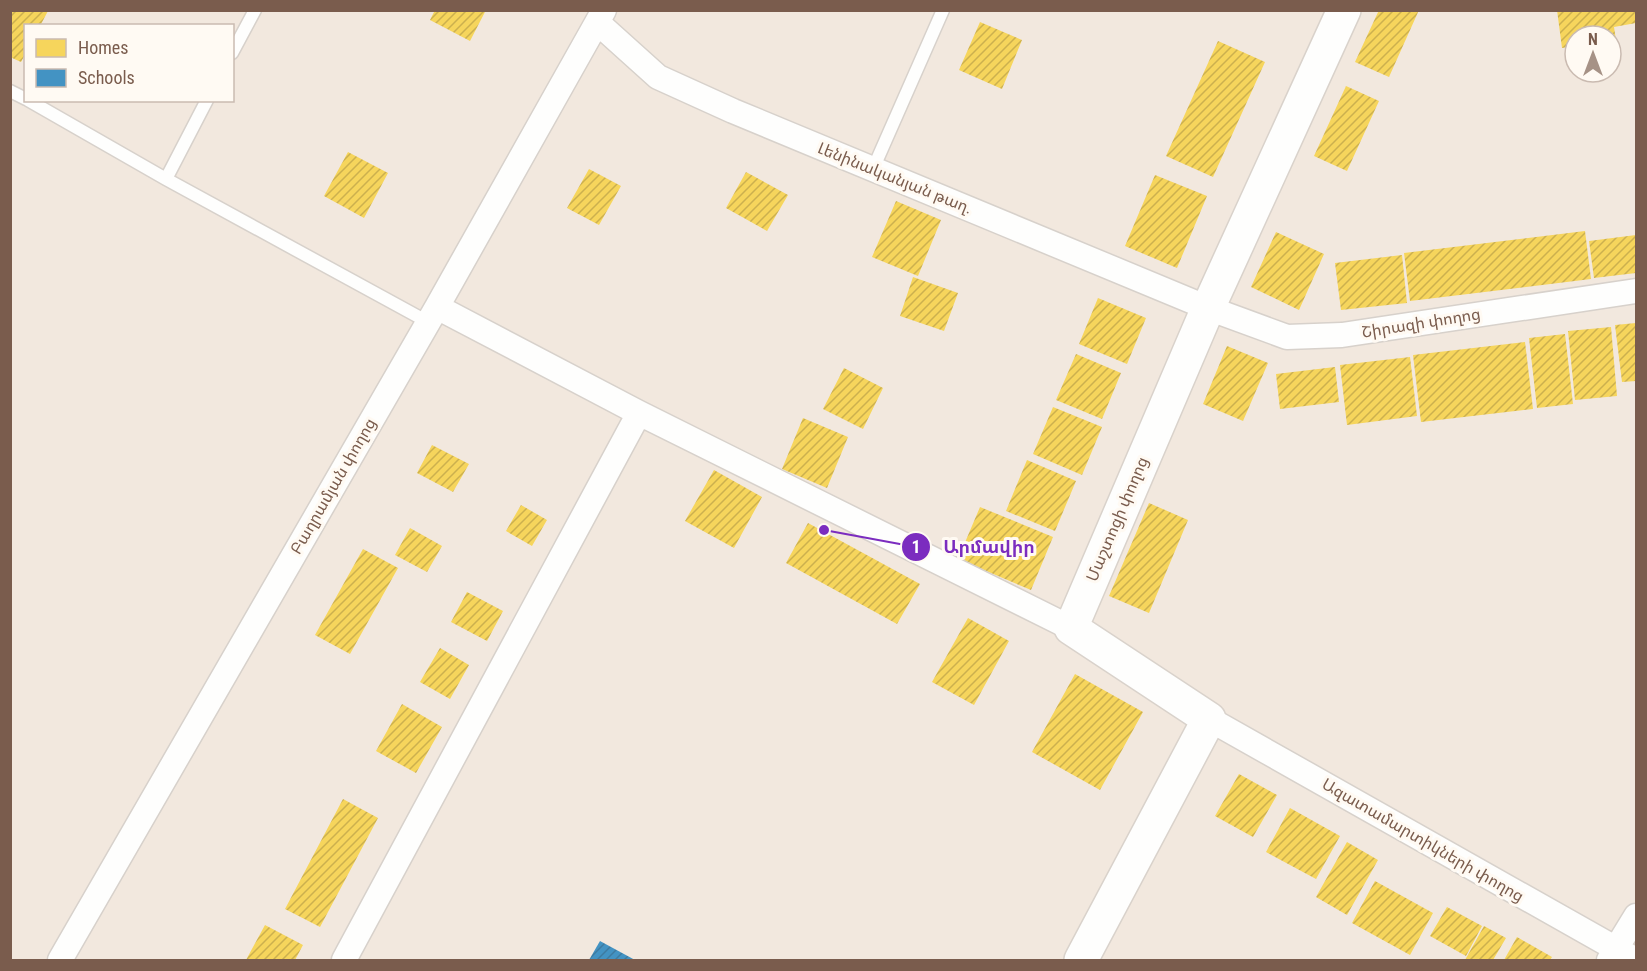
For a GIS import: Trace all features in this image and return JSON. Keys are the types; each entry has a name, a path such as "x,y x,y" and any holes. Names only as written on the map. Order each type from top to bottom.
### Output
{"main road":[{"name":"Մաշտոցի փողոց","path":"1071,628 1208,308 1344,10"},
{"path":"1071,628 1209,719 1081,960"}],"street":[{"name":"Լենինականյան թաղ.","path":"601,17 658,77 733,111 1208,308"},
{"name":"Բաղրամյան փողոց","path":"60,960 433,314 601,17"},
{"name":"Շիրազի փողոց","path":"1208,308 1287,337 1341,335 1636,291"},
{"path":"433,314 639,413 1071,628"},
{"path":"344,960 639,413"},
{"name":"Ազատամարտիկների փողոց","path":"1209,719 1620,957"},
{"path":"1620,957 1636,916"}],"lane":[{"path":"234,49 255,10"},
{"path":"873,169 943,10"},
{"path":"10,91 24,98"},
{"path":"31,102 166,179 433,314"},
{"path":"166,179 206,102"}],"shaded area":[{"path":"10,11 1636,11 1636,960 11,960"}],"building: Homes":[{"path":"10,10 48,11 41,24 24,24 24,57 21,62 10,57"},
{"path":"435,10 486,10 470,41 430,20"},
{"path":"1379,10 1419,10 1389,77 1355,62"},
{"path":"1557,10 1636,10 1636,23 1623,25 1563,24 1562,48"},
{"path":"980,22 1022,40 1002,89 959,70"},
{"path":"1218,41 1265,62 1213,177 1166,156"},
{"path":"1346,86 1379,101 1347,171 1314,156"},
{"path":"348,152 388,173 364,218 324,196"},
{"path":"589,169 621,186 599,225 567,208"},
{"path":"746,172 788,195 767,231 726,208"},
{"path":"1155,175 1207,196 1177,268 1125,246"},
{"path":"896,201 941,220 918,276 872,257"},
{"path":"1585,231 1591,279 1410,301 1404,253"},
{"path":"1276,232 1324,254 1299,310 1251,287"},
{"path":"1636,235 1636,273 1594,278 1589,241"},
{"path":"1402,255 1407,303 1341,310 1335,263"},
{"path":"913,277 958,293 944,331 900,316"},
{"path":"1098,298 1146,318 1127,364 1079,344"},
{"path":"1636,323 1636,381 1622,382 1615,325"},
{"path":"1611,327 1617,396 1575,400 1568,331"},
{"path":"1565,334 1573,404 1537,408 1529,338"},
{"path":"1525,342 1533,409 1421,422 1413,355"},
{"path":"1227,346 1268,363 1243,421 1203,404"},
{"path":"1076,354 1121,373 1102,419 1056,400"},
{"path":"1410,357 1417,416 1347,425 1340,365"},
{"path":"1335,367 1339,402 1280,409 1276,374"},
{"path":"844,368 883,388 863,429 823,409"},
{"path":"1053,407 1102,427 1082,475 1033,454"},
{"path":"803,418 848,437 827,488 782,469"},
{"path":"432,445 469,464 453,492 417,473"},
{"path":"1027,460 1076,481 1055,531 1006,511"},
{"path":"714,470 762,497 734,548 685,521"},
{"path":"1149,503 1188,520 1149,613 1109,596"},
{"path":"521,505 547,520 532,546 506,531"},
{"path":"980,507 1053,537 1031,590 958,559"},
{"path":"808,523 920,584 897,624 786,563"},
{"path":"410,528 442,546 427,572 395,555"},
{"path":"363,549 398,568 350,654 315,635"},
{"path":"467,592 503,611 487,641 451,622"},
{"path":"968,618 1009,641 974,705 932,682"},
{"path":"440,648 469,665 450,699 420,682"},
{"path":"1075,674 1143,712 1100,790 1032,752"},
{"path":"402,704 442,727 416,773 376,751"},
{"path":"1239,774 1277,795 1253,837 1215,816"},
{"path":"343,799 378,818 320,927 285,909"},
{"path":"1290,808 1340,836 1316,879 1266,852"},
{"path":"1347,842 1378,860 1347,915 1316,897"},
{"path":"1375,881 1433,913 1410,955 1352,923"},
{"path":"1447,907 1482,926 1466,956 1430,936"},
{"path":"265,925 303,945 295,960 246,960"},
{"path":"1484,926 1506,938 1493,960 1465,960"},
{"path":"1517,937 1552,957 1550,960 1504,960"}],"building: Schools":[{"path":"600,941 635,960 589,960"}],"place":[{"name":"Արմավիր","path":"824,530"}]}
